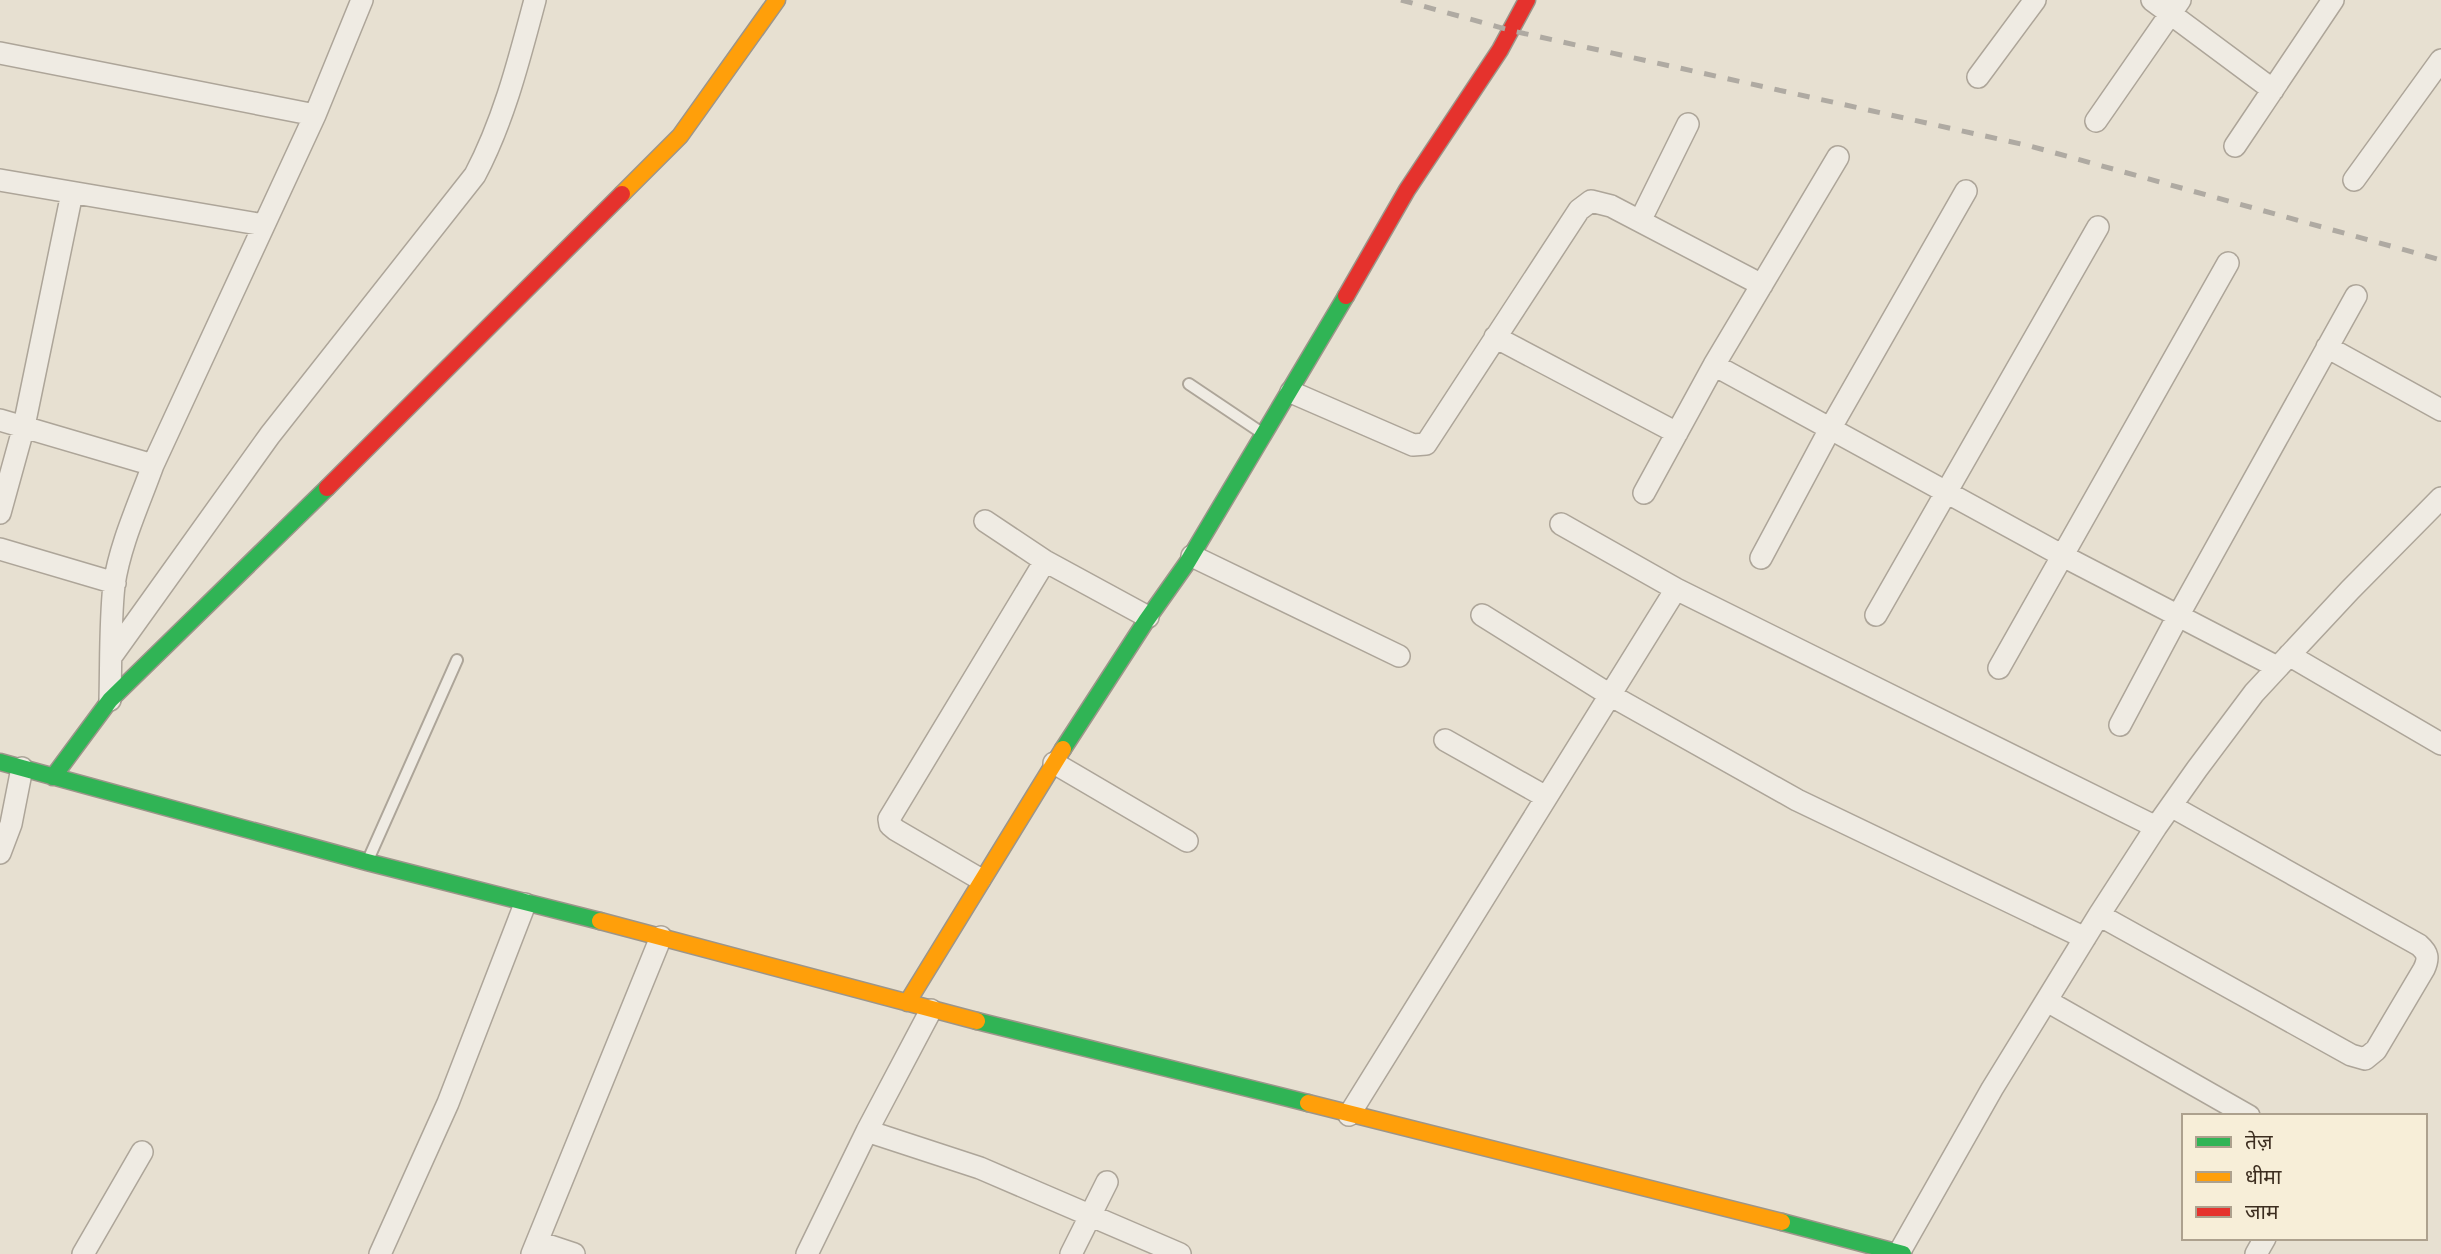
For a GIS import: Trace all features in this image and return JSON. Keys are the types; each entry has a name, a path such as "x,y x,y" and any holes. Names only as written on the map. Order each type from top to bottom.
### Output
{"street":[{"path":"110,699 115,583 124,545 153,465 315,116 362,0"},
{"path":"111,657 270,435 475,175 492,142 513,80 535,0"},
{"path":"53,777 110,699 371,445 680,136 777,0"},
{"path":"907,1003 980,879 1148,617 1192,556 1291,392 1427,156 1491,66 1513,31 1527,0"},
{"path":"1978,77 2035,0"},
{"path":"2152,0 2175,7 2273,90"},
{"path":"2235,146 2333,0"},
{"path":"2096,121 2175,7"},
{"path":"0,53 315,116"},
{"path":"2354,180 2441,60"},
{"path":"1640,221 1688,124"},
{"path":"1644,493 1714,365 1838,157"},
{"path":"0,180 264,225"},
{"path":"1761,558 1830,429 1966,191"},
{"path":"0,513 24,426 72,193"},
{"path":"1291,392 1413,445 1426,444 1579,210 1591,201 1604,203 1762,285"},
{"path":"1876,615 2098,227"},
{"path":"1999,668 2228,263"},
{"path":"2120,725 2356,296"},
{"path":"1495,337 1677,433"},
{"path":"2327,347 2441,410"},
{"path":"1714,365 2178,616 2283,661 2441,744"},
{"path":"0,420 153,465"},
{"path":"0,762 367,862 931,1010 1868,1249 1901,1254 1993,1089 2099,915 2171,806 2254,693 2441,498"},
{"path":"985,521 1045,561 1148,617"},
{"path":"1561,524 1676,589 2156,827"},
{"path":"0,549 115,583"},
{"path":"1192,556 1399,656"},
{"path":"980,879 896,830 890,825 889,819 1045,561"},
{"path":"1349,1115 1676,589"},
{"path":"1482,615 1610,695 1797,800 2085,938"},
{"path":"1445,740 1546,797"},
{"path":"1054,763 1187,841"},
{"path":"0,853 11,824 22,768"},
{"path":"2099,915 2351,1055 2365,1059 2376,1050 2428,962 2426,951 2171,806"},
{"path":"380,1254 448,1103 526,904"},
{"path":"574,1254 535,1248 661,937"},
{"path":"2047,1002 2245,1114"},
{"path":"807,1254 867,1131 931,1010"},
{"path":"867,1131 980,1168 1180,1254"},
{"path":"83,1254 142,1152"},
{"path":"1071,1254 1107,1182"}],"lane":[{"path":"1189,384 1265,434"},
{"path":"367,862 457,660"}],"railway":[{"path":"1401,0 1513,31 2030,146 2441,260"}],"traffic: fast":[{"path":"1063,749 1187,563 1346,296"},
{"path":"53,777 110,700 327,488"},
{"path":"0,762 367,862 600,921"},
{"path":"977,1021 1308,1103"},
{"path":"1782,1222 1903,1254"}],"traffic: slow":[{"path":"622,194 680,136 777,0"},
{"path":"907,1003 1063,749"},
{"path":"600,921 977,1021"},
{"path":"1308,1103 1782,1222"}],"traffic: jam":[{"path":"1346,296 1407,190 1500,50 1527,0"},
{"path":"327,488 622,194"}]}
